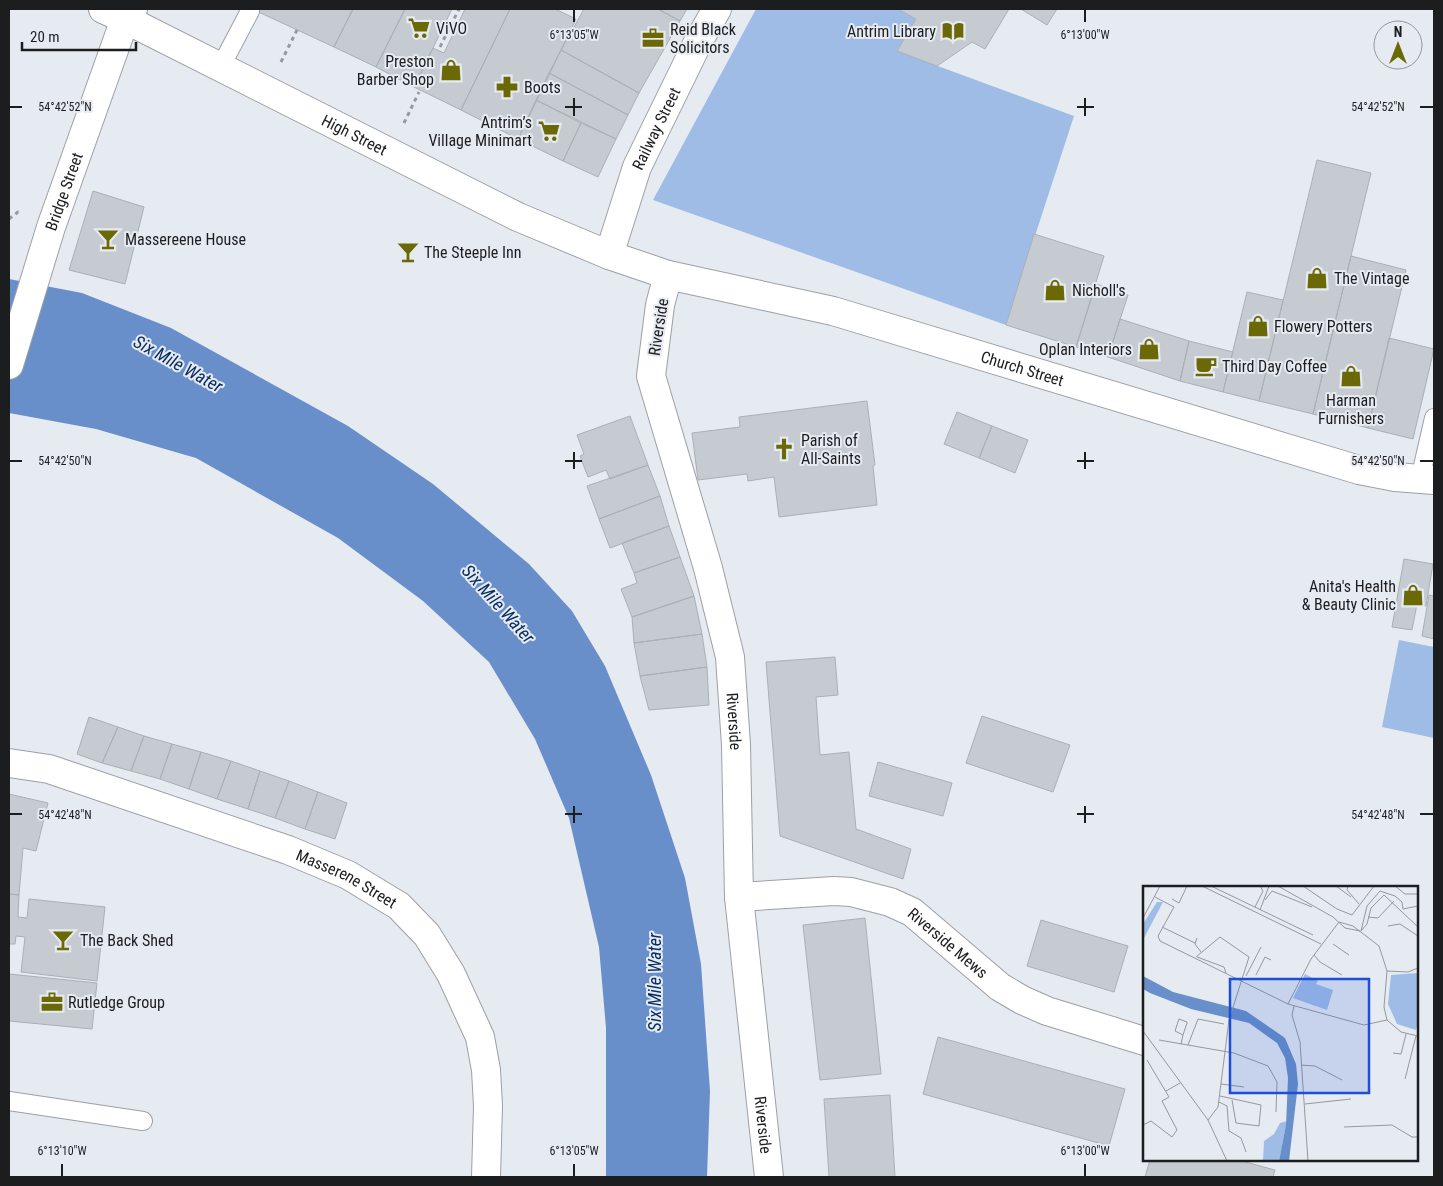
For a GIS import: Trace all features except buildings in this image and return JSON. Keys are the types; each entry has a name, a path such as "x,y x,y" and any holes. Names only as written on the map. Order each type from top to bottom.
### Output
{"street":[{"name":"Railway Street","path":"609,255 637,167 713,10"},
{"name":"High Street","path":"122,11 220,68 518,217 609,255"},
{"name":"Bridge Street","path":"9,365 51,227 122,11"},
{"name":"Church Street","path":"609,255 668,275 833,311 1359,470 1427,479"},
{"name":"Riverside","path":"668,275 660,305 651,376 708,568 730,657 736,745 738,897 769,1177"},
{"name":"Masserene Street","path":"9,763 49,769 288,850 348,875 399,906 428,935 451,974 480,1037 486,1070 488,1106 486,1177"},
{"name":"Riverside Mews","path":"738,897 834,891 851,892 890,902 912,912 1000,987 1022,1000 1047,1011 1143,1042"}],"lane":[{"path":"220,68 250,11"},
{"path":"1427,479 1434,418"},
{"path":"9,1100 143,1121"}],"path":[{"path":"440,48 458,9"},
{"path":"9,219 18,212"}],"shaded area":[{"path":"756,9 898,9 916,19 897,51 1074,116 1006,325 653,200"},
{"path":"1399,640 1434,647 1434,738 1382,727"}],"water":[{"name":"Six Mile Water","path":"9,279 82,293 171,328 348,426 433,484 529,564 572,611 605,666 651,775 685,878 701,964 710,1091 707,1177 606,1177 606,1028 599,947 569,818 535,739 489,662 423,601 338,538 196,458 96,429 9,413"}],"place":[{"name":"ViVO","path":"419,28"},
{"name":"Antrim Library","path":"953,31"},
{"name":"Reid Black Solicitors","path":"653,38"},
{"name":"Preston Barber Shop","path":"451,70"},
{"name":"Boots","path":"507,87"},
{"name":"Antrim’s Village Minimart","path":"549,131"},
{"name":"Massereene House","path":"108,239"},
{"name":"The Steeple Inn","path":"408,252"},
{"name":"The Vintage","path":"1317,278"},
{"name":"Nicholl's","path":"1055,290"},
{"name":"Flowery Potters","path":"1258,326"},
{"name":"Oplan Interiors","path":"1149,349"},
{"name":"Third Day Coffee","path":"1206,366"},
{"name":"Harman Furnishers","path":"1351,376"},
{"name":"Parish of All-Saints","path":"784,449"},
{"name":"Anita's Health & Beauty Clinic","path":"1413,595"},
{"name":"The Back Shed","path":"63,940"},
{"name":"Rutledge Group","path":"52,1002"}]}
